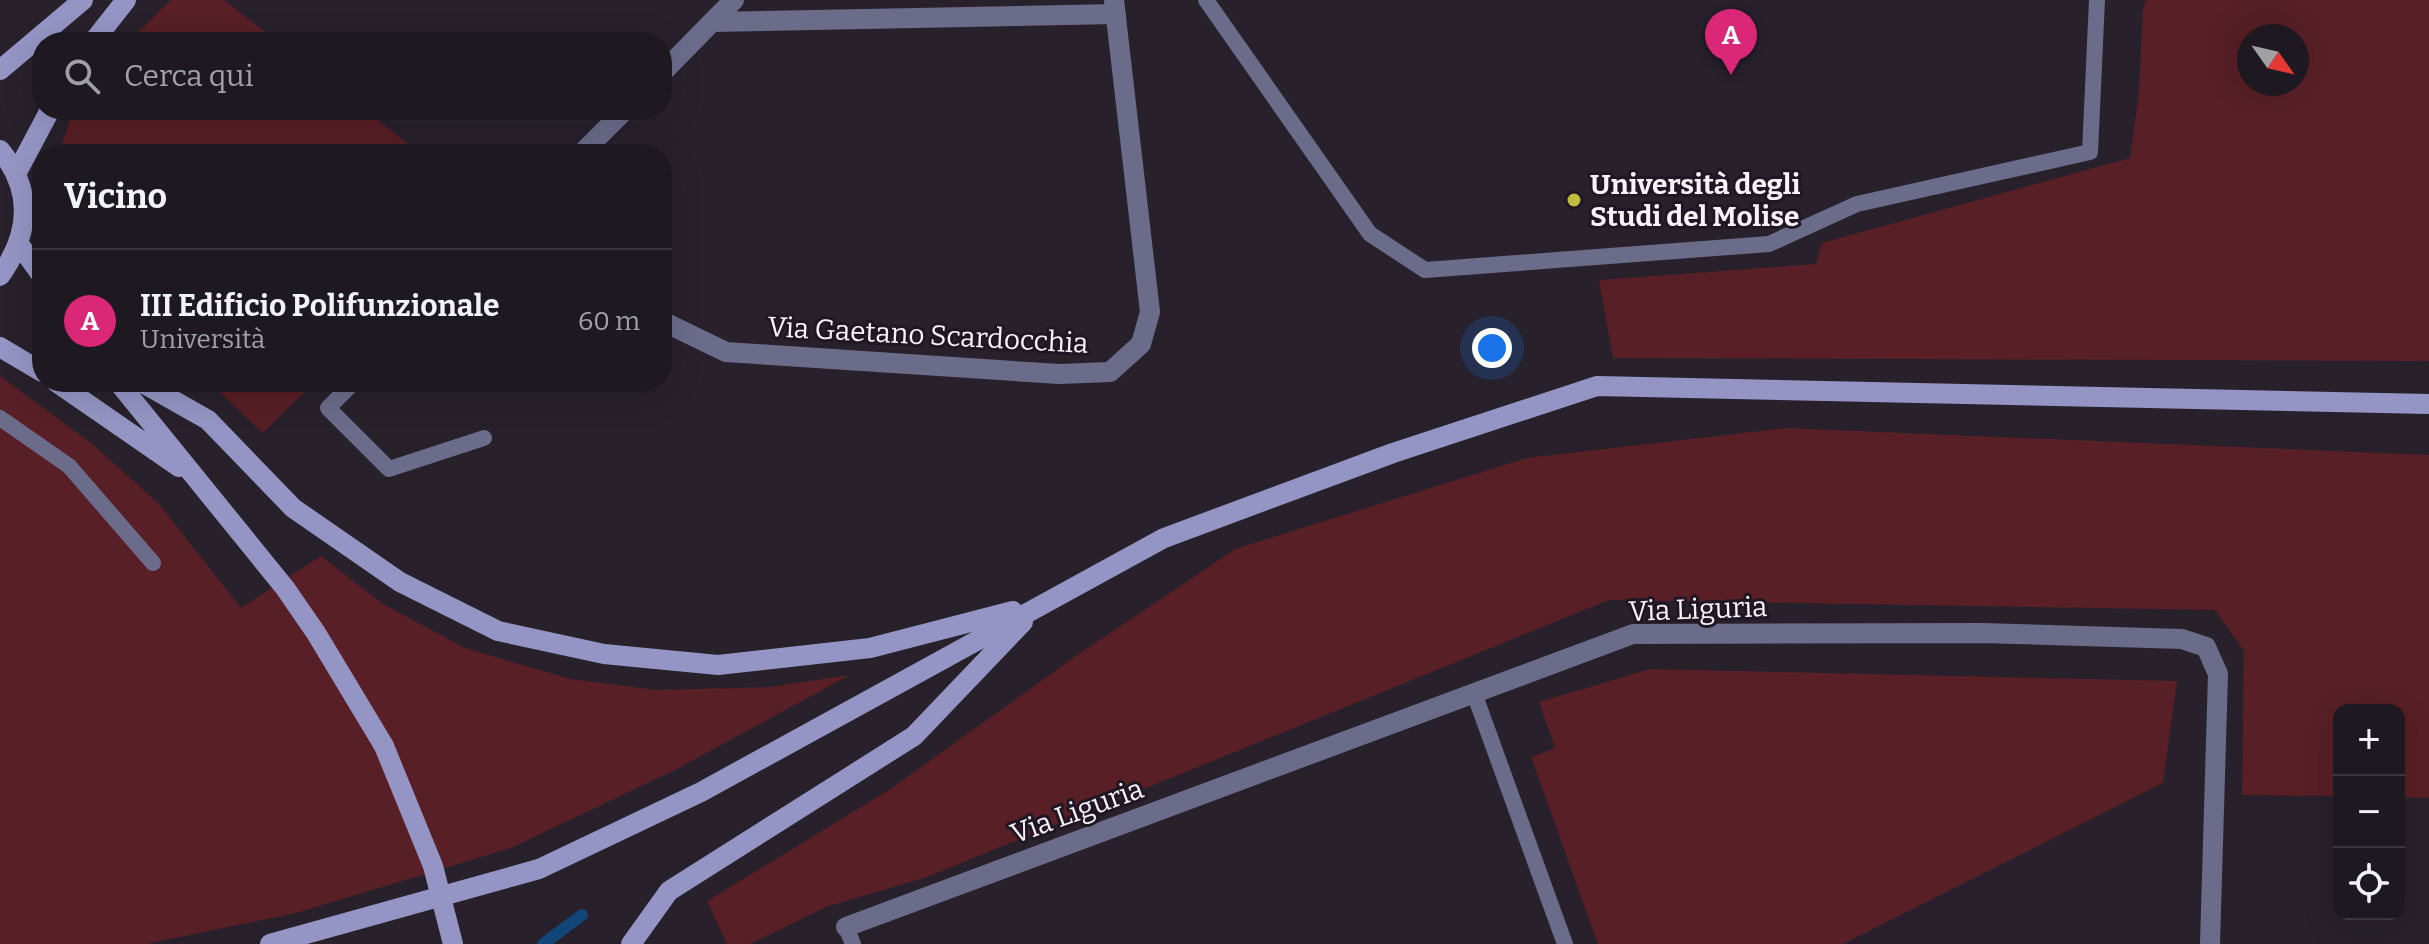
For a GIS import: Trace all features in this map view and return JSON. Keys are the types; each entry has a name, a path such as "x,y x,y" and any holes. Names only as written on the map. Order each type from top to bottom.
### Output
{"street":[{"path":"45,32 83,0"},
{"path":"101,32 126,0"},
{"path":"672,63 734,0"},
{"name":"Via Gaetano Scardocchia","path":"672,326 726,352 1059,374 1110,372 1141,344 1150,312 1115,7 712,22"},
{"path":"0,70 32,43"},
{"path":"16,174 45,120"},
{"path":"591,144 615,120"},
{"path":"0,150 16,174 24,209 19,244 0,276"},
{"path":"19,244 32,262"},
{"path":"0,347 32,366"},
{"path":"270,944 539,869 701,792 1164,538 1393,453 1597,386 2429,404"},
{"path":"70,392 199,481"},
{"path":"126,392 285,588 384,746 433,866 453,944"},
{"path":"159,392 208,420 293,508 400,582 498,631 604,654 718,665 870,648 1040,604"},
{"path":"631,944 669,891 914,736 1040,604"},
{"name":"Via Liguria","path":"850,936 1633,634 1981,633 2182,639 2206,647 2218,674 2210,944"}],"lane":[{"path":"1206,0 1370,234 1425,270 1769,244 1857,204 2090,152 2097,0"},
{"path":"344,392 328,408 389,469 484,438"},
{"path":"0,418 69,466 153,563"},
{"path":"1474,693 1565,944"}],"shaded area":[{"path":"171,0 224,0 265,32 138,32"},
{"path":"2146,0 2429,0 2429,361 1613,358 1599,280 1816,264 1822,243 2130,158"},
{"path":"70,120 378,120 408,144 62,144"},
{"path":"0,376 91,443 159,504 241,608 321,556 383,604 465,648 570,679 657,690 770,687 850,675 675,770 511,848 296,913 146,944 0,944"},
{"path":"220,392 305,392 263,433"},
{"path":"1787,428 2429,455 2429,798 2405,797 2405,704 2333,704 2333,796 2242,795 2244,651 2215,610 1609,600 927,877 826,907 750,944 727,944 707,901 889,790 1076,656 1235,549 1527,458"},
{"path":"1650,669 2177,681 2163,783 1843,944 1598,944 1531,757 1555,748 1539,702"}],"waterway":[{"path":"543,944 582,915"}],"place":[{"name":"III Edificio Polifunzionale","path":"1731,75"},
{"name":"Università degli Studi del Molise","path":"1574,200"}]}
